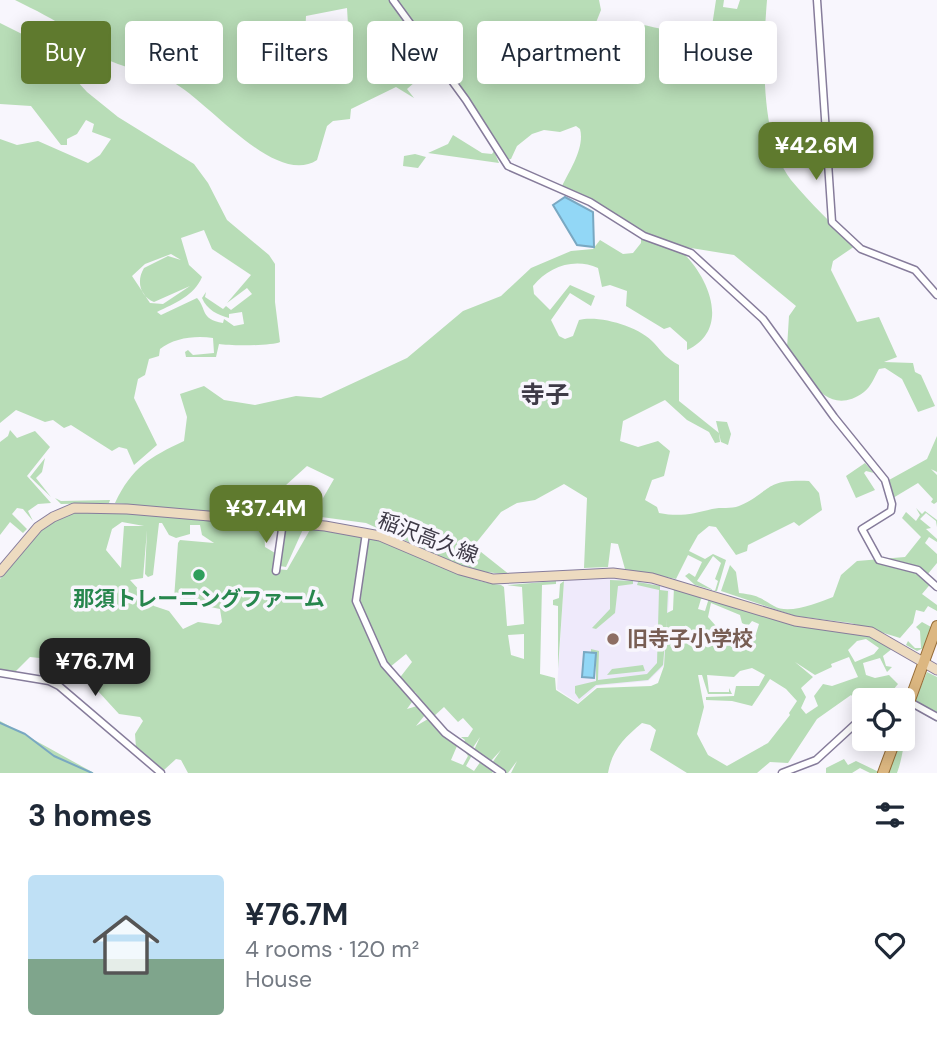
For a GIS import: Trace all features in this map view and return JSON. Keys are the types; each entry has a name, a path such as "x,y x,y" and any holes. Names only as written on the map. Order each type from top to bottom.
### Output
{"main road":[{"name":"稲沢高久線","path":"0,572 38,527 53,517 74,509 127,509 283,522 366,533 469,573 493,579 517,580 613,573 652,578 794,621 871,632 937,670"},
{"path":"915,688 937,626"},
{"path":"883,773 891,751"}],"street":[{"path":"393,0 466,100 508,166 590,202 644,236 697,257 764,319 834,417 886,480 892,508 862,529 879,560 918,569 937,586"},
{"path":"817,0 832,222 861,249 915,270 937,295"},
{"path":"276,571 283,522"},
{"path":"366,533 356,601 384,664 445,733 502,773"},
{"path":"0,673 49,681 59,686 161,773"},
{"path":"915,705 937,717"},
{"path":"782,773 816,760 852,727"}],"shaded area":[{"name":"旧寺子小学校","path":"625,578 670,586 664,666 648,681 597,686 578,703 557,689 564,581"}],"green space":[{"path":"15,0 599,0 601,10 597,21 477,21 477,84 645,84 645,25 659,28 659,84 765,84 768,118 781,163 798,189 855,246 833,261 831,270 857,322 879,317 897,357 884,362 913,363 915,372 921,375 935,406 918,412 902,379 885,368 879,369 864,392 851,399 839,401 828,397 810,381 787,348 789,316 796,306 734,255 685,247 682,252 692,262 707,288 712,316 709,329 701,341 687,350 687,342 670,327 664,329 626,306 627,291 610,285 602,287 598,268 580,264 562,266 546,274 533,286 534,294 550,310 570,285 595,296 591,306 570,293 551,320 559,336 565,339 573,336 579,320 588,319 630,327 648,337 668,358 679,365 679,401 719,433 720,442 715,443 709,432 687,420 665,400 623,421 620,441 638,447 658,441 670,451 664,476 652,480 645,500 657,507 659,513 686,514 736,507 783,482 809,481 819,493 822,510 799,526 794,522 748,545 747,551 736,555 716,527 709,526 698,535 689,551 705,559 713,554 726,560 717,591 718,581 715,579 721,563 713,556 697,581 713,590 695,585 685,576 689,573 695,577 702,562 688,555 676,579 625,569 618,544 611,543 608,567 584,568 587,498 564,484 535,500 517,503 501,512 476,543 476,548 510,575 471,570 366,523 321,517 323,498 334,479 307,466 275,495 270,518 115,503 128,480 143,464 184,441 187,417 180,394 204,386 224,400 255,405 296,396 321,398 407,358 463,311 501,296 531,268 571,251 593,249 600,240 623,254 633,253 641,243 641,232 562,186 579,151 581,136 580,129 576,126 560,132 544,130 532,134 517,146 511,159 504,160 481,119 454,84 463,84 463,21 367,21 367,84 413,84 407,89 414,98 396,87 351,109 350,119 333,121 327,126 317,160 300,165 281,162 262,152 175,84 223,84 223,21 125,21 125,66 111,61 111,21 54,21"},
{"path":"716,0 724,0 723,7 737,9 740,0 767,0 766,21 713,21"},
{"path":"0,23 21,34 21,84 80,84 118,117 194,164 208,183 227,220 269,255 275,264 275,302 280,342 219,344 216,357 186,357 185,352 188,350 193,355 214,353 213,338 185,338 160,349 159,356 149,359 145,375 138,379 134,398 157,445 134,465 127,449 119,447 112,451 71,425 64,428 53,420 45,422 16,410 0,423 0,139 17,145 38,141 88,163 100,155 111,139 92,132 94,124 86,120 77,134 67,139 67,145 61,145 31,106 0,104","holes":["204,230 212,249 251,275 227,303 247,288 252,294 231,310 226,306 223,309 205,297 206,292 202,298 210,309 225,317 242,312 244,324 234,326 224,319 223,323 211,319 197,298 161,315 157,312 177,302 199,284 202,277 189,265 181,238","171,254 181,260 168,256 144,268 140,278 142,292 132,276 145,264","190,286 163,304 150,303 144,294 154,302"]},
{"path":"453,135 482,153 492,154 494,151 499,163 428,153 448,144"},
{"path":"415,154 426,157 418,168 403,166 404,156"},
{"path":"716,421 727,422 731,434 728,445 721,442"},
{"path":"10,430 17,438 35,431 50,447 27,476 51,503 38,504 28,511 33,521 23,509 17,508 12,514 27,529 23,533 10,522 0,535 0,442 8,436"},
{"path":"937,436 937,472 931,469 937,475 937,502 931,502 933,499 918,483 893,498 889,480 927,459"},
{"path":"45,458 42,472 36,478 51,497 30,477"},
{"path":"865,463 874,473 864,473 875,490 856,498 846,476"},
{"path":"55,498 61,501 110,500 109,503 61,504"},
{"path":"281,502 288,513 298,516 303,512 308,514 309,518 276,517"},
{"path":"916,508 922,514 925,511 937,520 937,527 936,521 926,513 920,519 931,528 926,529 937,539 937,542 929,537 925,543 937,554 937,563 927,575 933,581 922,594 937,605 937,611 928,606 924,612 916,610 913,623 900,638 851,623 795,616 721,591 730,565 736,572 739,593 758,597 780,608 803,607 833,597 841,575 857,561 905,557 921,537 902,518 906,512 916,521 920,515"},
{"path":"92,509 264,523 265,547 275,553 275,569 287,570 311,528 345,533 400,547 462,575 501,585 504,587 507,626 524,624 522,587 507,585 556,581 556,584 542,585 540,674 555,678 556,690 578,704 597,688 651,686 658,683 664,666 667,619 663,665 648,680 596,685 579,699 575,693 575,686 596,681 596,653 591,653 591,649 599,651 598,680 647,674 657,663 659,590 637,585 638,582 660,586 660,590 668,591 667,613 673,610 674,587 707,598 701,599 698,609 705,611 709,598 869,635 893,648 883,656 886,666 892,667 887,672 880,658 863,663 866,675 875,678 889,675 898,684 895,688 852,688 852,696 817,719 788,763 770,762 757,773 687,773 650,750 656,730 642,723 620,745 612,758 608,773 511,773 517,761 508,773 504,773 492,763 501,750 490,762 474,750 480,737 472,749 463,744 465,740 461,737 468,737 473,729 463,718 458,722 444,707 433,717 416,699 418,696 415,692 412,694 398,680 412,662 406,654 390,667 383,666 412,702 407,709 417,706 425,715 416,726 428,719 457,746 451,760 463,765 468,756 463,749 476,757 471,757 466,766 474,771 481,761 494,771 492,773 188,773 181,760 176,759 164,770 136,748 135,734 143,721 140,717 119,714 86,678 66,676 59,660 30,657 14,673 0,672 0,579 35,534 66,513","holes":["122,522 144,526 124,526 121,568 106,550 112,529","159,523 162,523 169,535 176,538 190,534 190,525 200,525 202,535 214,543 180,540 174,599 179,605 191,603 220,609 222,622 219,625 198,622 183,629 169,611 154,606 130,580 143,578 147,530 145,574 148,577 153,575","711,603 740,615 742,623 748,626 752,621 759,624 755,637 738,631 734,638 723,634 708,617","524,634 524,659 511,655 508,635","866,639 879,648 874,654 855,662 848,650 857,641","849,657 858,677 832,686 823,684 814,696 818,706 806,714 801,708 806,697 801,688 813,677 795,662 815,675 832,667 831,664","752,668 765,675 759,686 736,686 734,696 706,697 706,700 732,701 752,706 770,679 786,689 797,701 790,715 768,743 727,766 708,755 697,734 704,707 698,675 702,675 708,694 732,694 729,688 729,692 709,692 707,675 734,677 740,671"]},
{"path":"285,527 304,527 286,567 280,566"},
{"path":"610,580 633,581 633,584 618,586 615,613 596,629 592,628 610,609"},
{"path":"564,581 558,669 558,606 553,605 553,600 559,598 560,584"},
{"path":"922,622 933,628 926,647 917,651 906,645 908,641 915,648 921,648 920,631 916,627"},
{"path":"643,665 645,671 607,675 612,669"},
{"path":"927,672 937,677 937,714 915,700"},
{"path":"915,708 937,719 937,722 915,709"},
{"path":"0,721 94,773 0,773"},
{"path":"894,751 903,751 897,773 886,773"},
{"path":"844,759 848,765 856,761 881,773 870,773 860,768 852,773 826,773 826,768"}],"water":[{"path":"565,197 593,212 594,247 577,245 553,205"},
{"path":"584,652 596,653 594,678 582,677"}],"waterway":[{"path":"0,723 25,734 54,756 92,773"}],"place":[{"name":"那須トレーニングファーム","path":"199,575"},
{"name":"旧寺子小学校","path":"613,639"}],"district":[{"name":"寺子","path":"545,395"}]}
